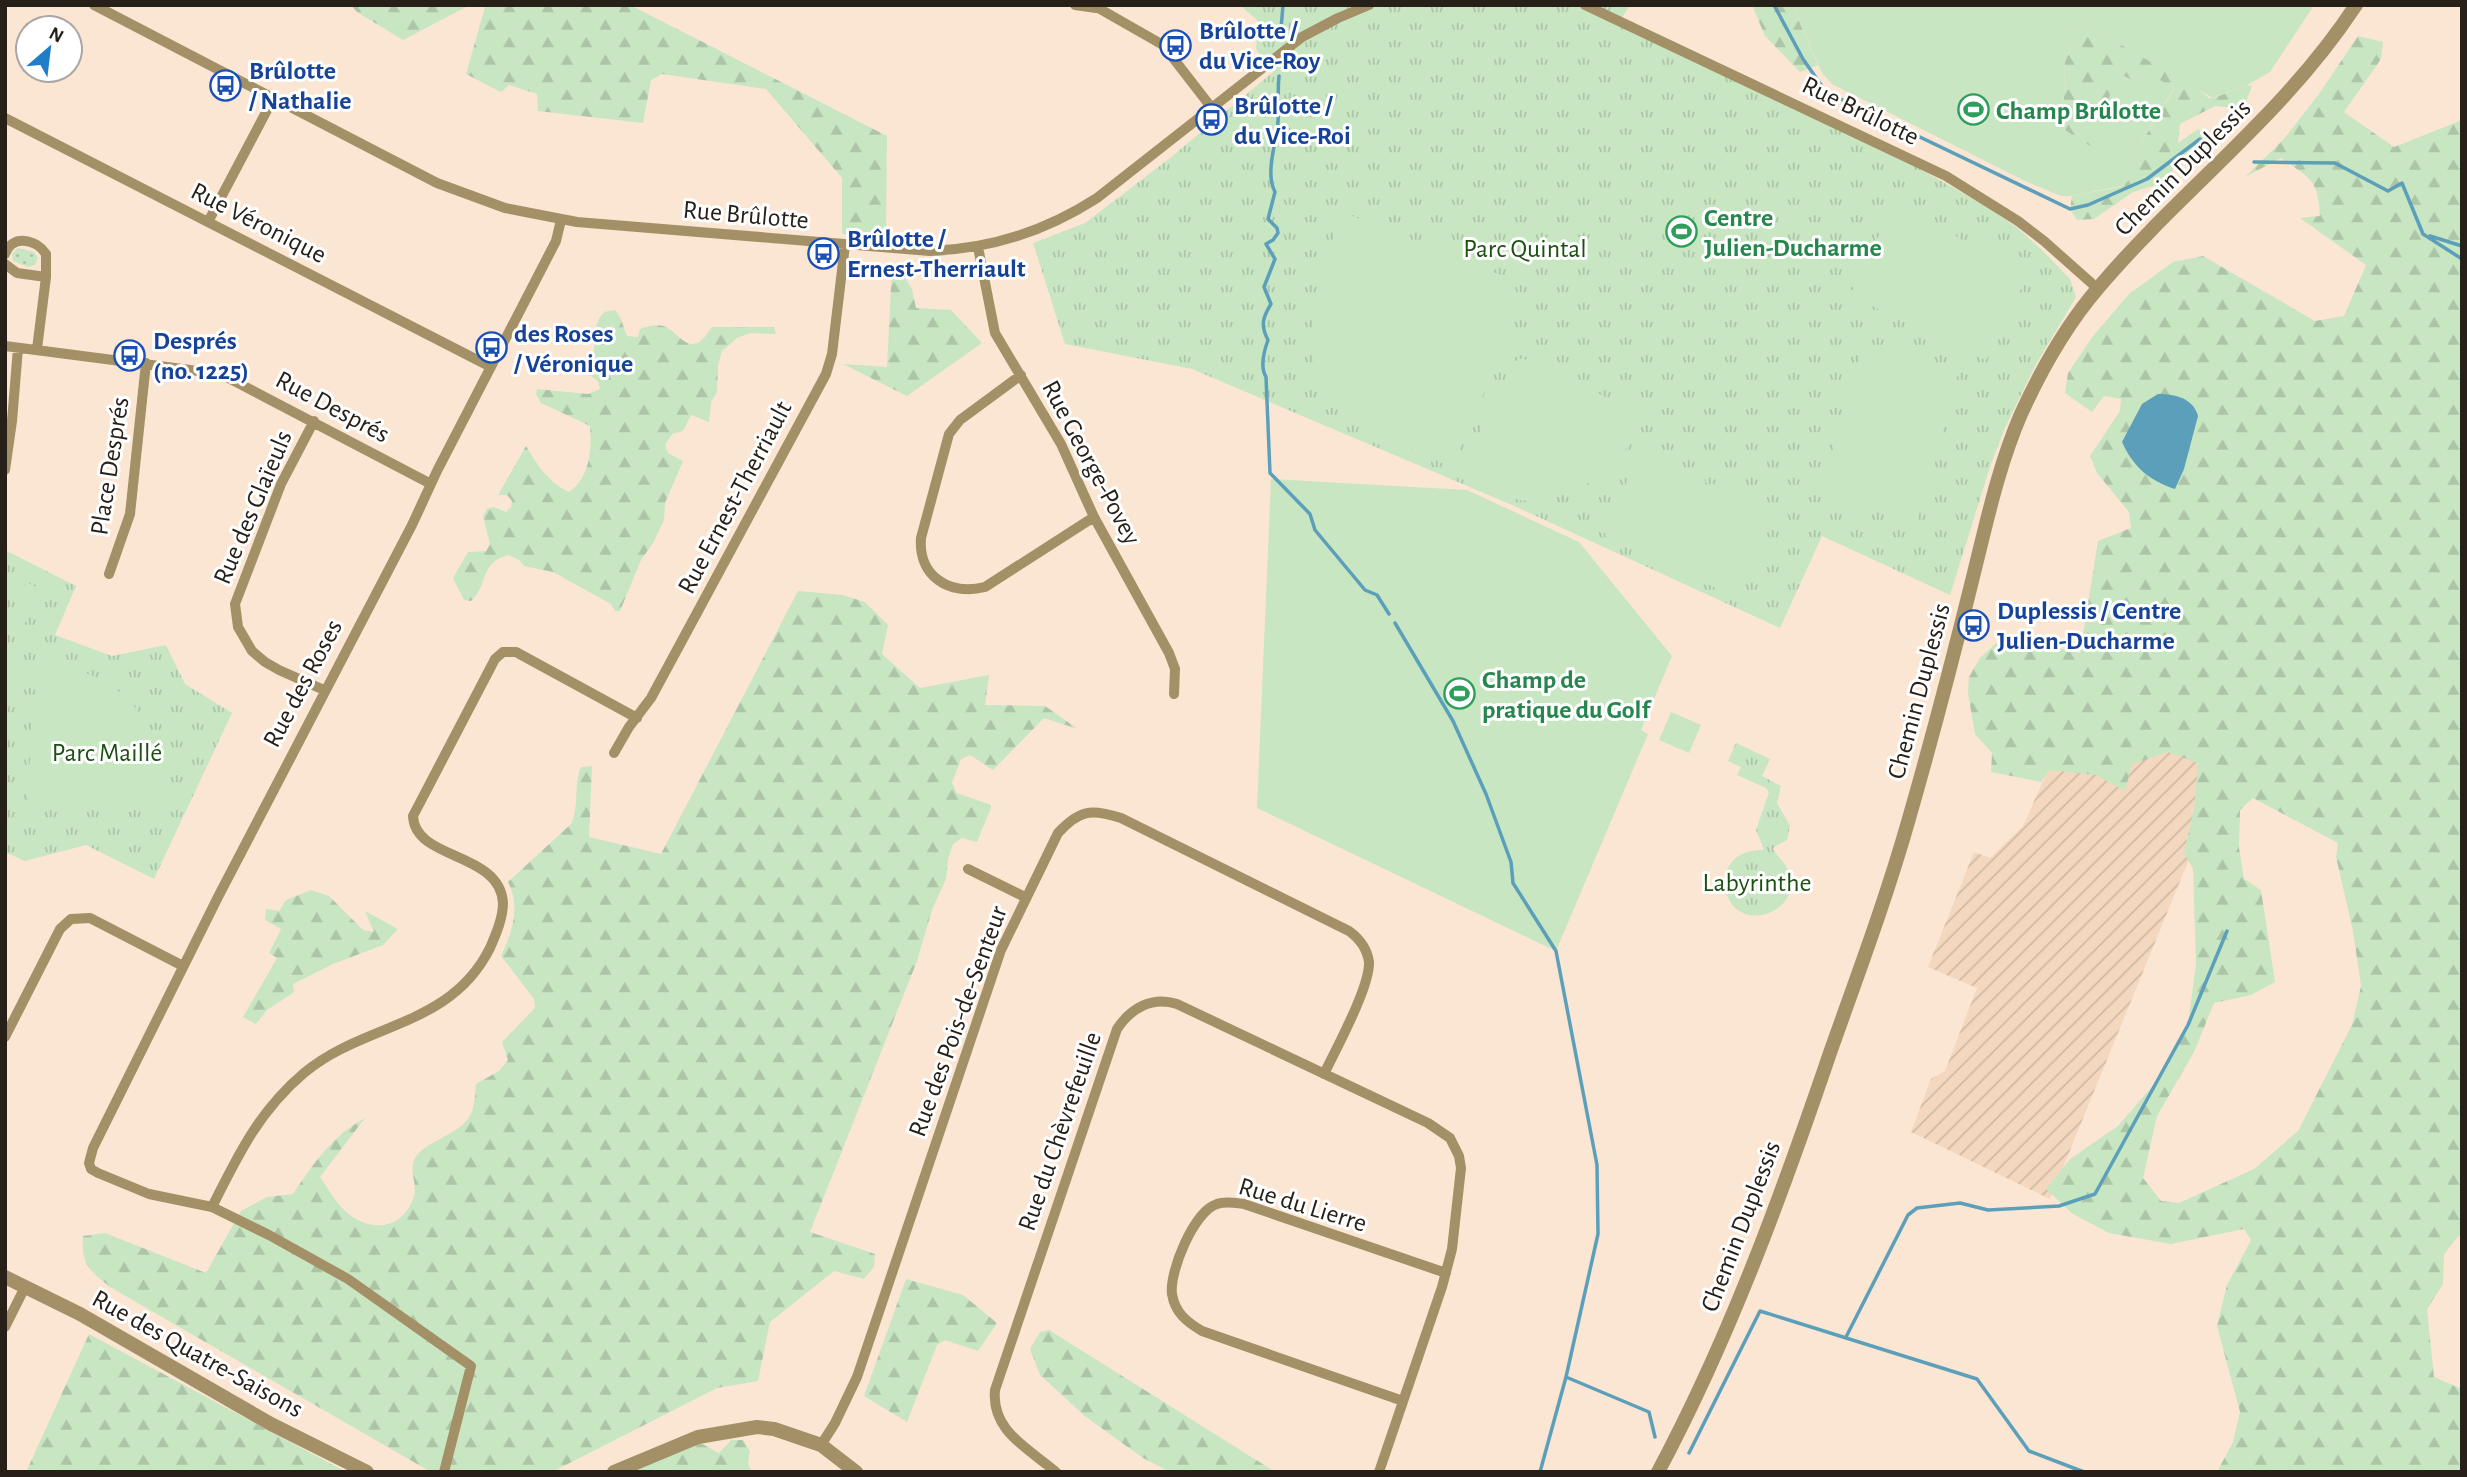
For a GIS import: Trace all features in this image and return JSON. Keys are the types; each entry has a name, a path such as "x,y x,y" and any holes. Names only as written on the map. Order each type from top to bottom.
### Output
{"street":[{"name":"Rue Brûlotte","path":"94,5 438,183 484,201 561,220 930,251 978,247 1028,233 1075,212 1097,198 1302,37 1369,5"},
{"path":"1075,5 1095,6 1163,45 1211,107"},
{"name":"Rue Brûlotte","path":"1585,5 1955,181 2018,221 2097,288"},
{"name":"Chemin Duplessis","path":"1658,1472 1696,1397 1751,1272 1887,891 1908,824 1994,495 2021,415 2067,330 2097,288 2280,103 2356,5"},
{"path":"208,222 274,97"},
{"name":"Rue Véronique","path":"5,118 491,367"},
{"name":"Rue des Roses","path":"212,1207 131,1188 90,1169 93,1148 324,690 412,525 556,242 561,220"},
{"path":"5,254 8,246 14,242 36,244 46,254 37,349"},
{"name":"Rue Ernest-Therriault","path":"614,753 652,698 826,374 832,354 845,245"},
{"name":"Rue George-Povey","path":"978,247 993,326 1073,467 1094,517 1169,653 1175,669 1174,694"},
{"path":"5,264 18,273 46,276"},
{"name":"Rue Després","path":"5,346 221,374 431,484"},
{"path":"5,470 18,348"},
{"name":"Place Després","path":"109,574 130,514 146,363"},
{"path":"1021,375 960,420 950,434 922,538 920,552 924,564 943,584 964,590 985,587 1094,517"},
{"name":"Rue des Glaïeuls","path":"314,421 281,484 235,604 238,627 252,651 279,670 324,690"},
{"path":"444,1472 471,1366 348,1279 212,1207 254,1127 274,1101 302,1074 326,1057 446,1001 469,981 488,951 497,933 503,908 499,887 482,869 419,835 413,824 413,816 495,659 503,652 516,652 637,718"},
{"name":"Rue des Pois-de-Senteur","path":"821,1445 857,1377 1001,950 1058,833 1067,822 1080,815 1098,811 1121,818 1349,931 1360,939 1367,952 1368,977 1324,1074"},
{"path":"968,869 1025,897"},
{"path":"5,1037 60,929 71,919 89,918 183,966"},
{"name":"Rue du Chèvrefeuille","path":"1056,1472 1003,1427 994,1404 995,1390 1100,1078 1122,1022 1129,1014 1149,1002 1169,1002 1440,1129 1455,1146 1461,1168 1452,1249 1446,1273"},
{"name":"Rue du Lierre","path":"1403,1401 1202,1331 1180,1315 1175,1304 1172,1293 1176,1270 1191,1229 1199,1217 1218,1203 1231,1202 1244,1204 1446,1273"},
{"path":"1379,1472 1446,1273"},
{"name":"Rue des Quatre-Saisons","path":"5,1277 80,1314 271,1424 367,1472"},
{"path":"5,1327 25,1287"},
{"path":"614,1472 698,1437 757,1427 774,1429 821,1445 856,1472"}],"shaded area":[{"path":"2078,703 2233,752 2050,1199 1911,1132 1931,1079 1945,1071 1977,988 1928,967 1974,852 1990,858 2023,826"}],"green space":[{"path":"351,5 470,5 403,40 357,12"},
{"path":"482,5 630,5 887,136 886,238 842,234 842,178 766,89 662,74 651,80 643,123 538,111 537,94 509,85 501,92 466,74 485,7"},
{"name":"Parc Quintal","path":"1240,5 1630,5 1617,25 1913,165 2015,226 2070,279 2076,297 2035,366 2005,428 1950,595 1822,536 1780,628 1512,505 1192,369 1065,344 1033,243 1085,223 1170,158 1273,72 1256,49 1258,21"},
{"path":"1752,5 1792,5 1818,65 1800,72 1765,36"},
{"name":"Champ Brûlotte","path":"1792,5 2314,5 2270,72 2247,85 2213,98 2080,21 2065,62 2065,130 2129,171 2130,178 2125,185 2061,196 2025,181 1832,84 1822,73"},
{"path":"2080,21 2194,86 2209,98 2247,85 2252,86 2241,109 2215,106 2180,124 2178,143 2198,129 2206,136 2178,161 2166,182 2133,192 2094,219 2077,220 2070,209 2072,196 2125,186 2065,130 2065,62","holes":["2120,74 2133,81 2174,89 2130,161"]},
{"path":"2358,36 2383,42 2381,59 2344,112 2394,147 2462,120 2462,1232 2444,1254 2443,1284 2427,1309 2434,1377 2462,1389 2462,1472 2217,1472 2233,1442 2240,1412 2217,1326 2227,1285 2251,1240 2244,1229 2171,1244 2109,1233 2073,1214 2046,1189 2070,1159 2118,1126 2163,1074 2188,1025 2196,964 2193,869 2184,853 2194,809 2198,763 2168,752 2132,764 2125,791 2096,775 2049,770 2041,782 1991,772 1992,753 1975,734 1968,693 1969,677 1980,658 2005,635 2080,653 2098,541 2131,528 2129,512 2097,473 2090,456 2120,411 2121,399 2104,396 2092,412 2065,393 2068,373 2093,336 2129,294 2173,262 2203,256 2315,321 2344,316 2366,265 2300,218 2320,216 2317,194 2311,181 2281,158 2245,177 2283,140 2319,94","holes":["2253,798 2338,843 2336,857 2353,931 2361,986 2352,1025 2298,1131 2254,1169 2179,1203 2161,1201 2143,1178 2157,1116 2194,1052 2214,1003 2251,995 2275,982 2261,890 2244,879 2239,848 2240,810"]},
{"path":"2146,72 2174,88 2130,161 2098,134 2116,75 2120,74 2133,81"},
{"path":"1892,208 2026,270 2028,274 1987,359 1918,325 1916,328 1851,293"},
{"path":"1347,214 1513,280 1521,308 1452,467 1384,436 1362,422 1342,406 1327,388 1316,367 1311,338 1318,284 1329,248"},
{"path":"18,248 34,252 38,258 35,265 28,267 13,261 12,254"},
{"path":"892,267 899,268 912,289 916,308 951,310 982,343 907,396 843,364 887,367"},
{"path":"615,310 627,336 638,337 640,329 658,325 665,326 685,342 693,344 701,340 712,327 774,327 776,334 750,333 737,338 722,351 718,365 717,392 711,402 709,422 691,415 683,431 672,434 665,445 668,453 683,461 665,503 664,520 641,560 620,611 615,611 611,604 553,572 524,566 519,560 508,555 488,569 471,601 464,600 453,578 468,552 486,551 490,544 483,516 487,509 494,507 506,512 511,507 512,501 507,495 498,495 526,446 544,473 562,488 569,492 581,479 590,453 590,426 541,403 536,394 537,389 588,394 600,389 598,381 588,374 587,366 594,354 599,319 604,312"},
{"path":"1863,343 1959,370 1917,522 1820,495"},
{"path":"1522,358 1642,414 1637,430 1620,457 1596,479 1567,493 1527,501 1498,491 1464,466 1516,361"},
{"path":"1644,452 1706,481 1705,484 1709,486 1711,483 1772,513 1775,517 1738,595 1733,596 1671,567 1671,564 1605,536 1603,532 1640,454 1643,455"},
{"name":"Champ de pratique du Golf","path":"1271,479 1467,490 1579,542 1672,656 1641,730 1648,734 1556,951 1257,808"},
{"name":"Parc Maillé","path":"5,550 76,586 55,635 112,656 166,645 185,684 232,713 154,879 86,845 25,861 5,852"},
{"path":"26,582 42,590 25,623 10,616"},
{"path":"798,591 843,595 865,602 888,625 882,654 920,688 989,675 985,705 1045,706 1078,729 1044,718 993,770 970,755 961,759 952,783 957,793 991,805 991,808 977,842 962,838 953,844 946,879 932,910 917,961 810,1232 875,1254 874,1267 864,1279 834,1271 770,1322 758,1381 717,1388 552,1472 431,1472 110,1287 92,1271 83,1253 83,1236 105,1233 206,1273 241,1211 267,1197 293,1194 333,1142 365,1118 320,1177 341,1207 360,1221 388,1224 403,1215 414,1196 413,1164 418,1154 456,1130 468,1119 474,1105 476,1084 499,1071 508,1060 502,1042 535,1008 534,999 501,956 509,938 514,910 508,882 571,824 581,767 592,766 589,837 661,854"},
{"path":"5,659 21,667 5,718"},
{"path":"37,664 66,667 93,676 116,689 135,707 150,728 159,753 164,781 163,810 27,800"},
{"path":"1671,712 1701,725 1689,753 1659,740"},
{"name":"Labyrinthe","path":"1736,743 1770,759 1762,776 1781,786 1777,803 1790,826 1787,840 1773,849 1789,871 1791,885 1788,897 1780,907 1757,916 1745,914 1734,907 1724,882 1734,859 1748,852 1764,850 1756,830 1769,792 1766,788 1737,775 1741,767 1728,761"},
{"path":"311,890 329,896 363,930 374,932 365,911 398,929 383,945 333,964 293,984 294,992 267,1010 256,1024 243,1017 277,958 269,953 281,929 265,920 266,909 279,911 286,900"},
{"path":"906,1279 963,1295 997,1323 978,1351 945,1340 937,1345 907,1422 864,1396"},
{"path":"1049,1330 1273,1472 1170,1472 1143,1458 1086,1417 1040,1375 1030,1349 1040,1332"},
{"path":"89,1334 346,1472 26,1472"},
{"path":"693,1439 719,1453 731,1440 743,1440 750,1451 748,1463 751,1472 623,1472"}],"water":[{"path":"2158,394 2188,401 2198,416 2184,469 2175,489 2143,472 2131,459 2122,442 2142,404"}],"waterway":[{"path":"1281,29 1283,5"},
{"path":"1774,5 1803,59 1826,92 2070,209 2088,205 2147,179 2200,139 2203,142"},
{"path":"1279,76 1278,124 1271,170 1275,192 1268,219 1278,233 1266,244 1275,259 1264,287 1271,304 1263,321 1268,340 1263,364 1266,377 1270,473 1310,514 1315,530 1365,590 1377,595 1389,614"},
{"path":"2254,162 2335,163 2388,191 2402,183 2423,234 2462,259"},
{"path":"2430,236 2462,246"},
{"path":"1395,623 1453,721 1486,794 1511,862 1513,883 1556,951 1597,1165 1598,1234 1566,1377 1540,1472"},
{"path":"1846,1337 1908,1215 1917,1208 1960,1203 1988,1210 2059,1206 2095,1194 2188,1025 2227,931"},
{"path":"1689,1453 1760,1311 1977,1379 2029,1451 2084,1472"},
{"path":"1566,1377 1649,1412 1655,1437"}],"place":[{"name":"Brûlotte / du Vice-Roy","path":"1176,45"},
{"name":"Brûlotte / Nathalie","path":"226,85"},
{"name":"Champ Brûlotte","path":"1973,110"},
{"name":"Brûlotte / du Vice-Roi","path":"1211,120"},
{"name":"Centre Julien-Ducharme","path":"1681,232"},
{"name":"Brûlotte / Ernest-Therriault","path":"824,253"},
{"name":"des Roses / Véronique","path":"491,348"},
{"name":"Després (no. 1225)","path":"130,355"},
{"name":"Duplessis / Centre Julien-Ducharme","path":"1974,625"},
{"name":"Champ de pratique du Golf","path":"1459,694"}]}
